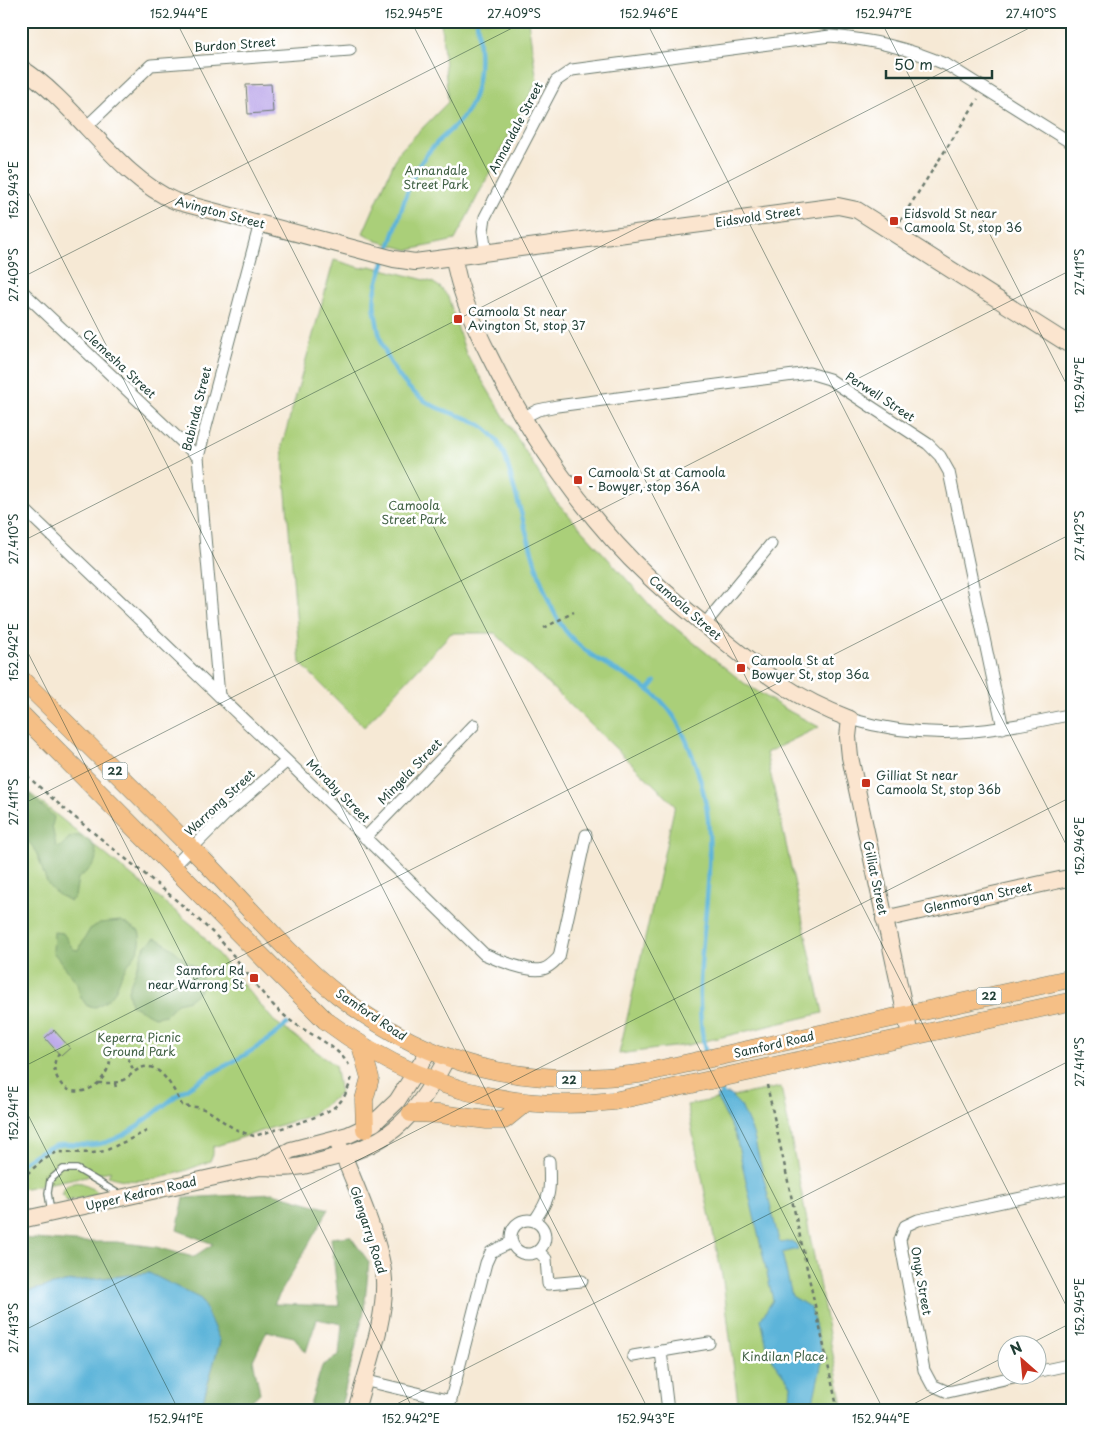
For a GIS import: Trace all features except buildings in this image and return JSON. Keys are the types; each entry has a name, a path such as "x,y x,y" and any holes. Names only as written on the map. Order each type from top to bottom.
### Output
{"main road":[{"name":"Samford Road","path":"21,679 283,943 338,994 386,1028 429,1051 447,1058 498,1072 557,1080 597,1079 639,1074 692,1064 906,1014 1073,978"},
{"name":"Samford Road","path":"21,714 311,1008 361,1046 414,1074 434,1082 478,1094 525,1103 586,1104 650,1094 910,1035 1073,1001"},
{"path":"361,1046 370,1078 364,1100 365,1129"},
{"path":"411,1113 504,1120 525,1103"}],"street":[{"name":"Annandale Street","path":"486,254 485,217 556,81 572,70 830,36 851,38 925,55 947,65 1073,144"},
{"name":"Burdon Street","path":"86,127 151,65 350,50"},
{"name":"Avington Street","path":"21,68 43,84 145,184 156,192 175,201 405,262"},
{"name":"Eidsvold Street","path":"405,262 424,262 486,254 838,206 857,210 1073,347"},
{"name":"Babinda Street","path":"219,696 198,457 260,223"},
{"name":"Camoola Street","path":"454,258 458,282 482,342 524,417 567,482 627,554 648,575 704,625 770,679 810,702 850,719 892,729 936,734 1003,728 1073,714"},
{"name":"Clemesha Street","path":"21,290 198,457"},
{"name":"Perwell Street","path":"524,417 538,410 557,406 809,373 828,380 928,444 940,456 949,472 1003,728"},
{"name":"Moraby Street","path":"21,506 287,761 484,954 502,962 541,970 552,965 559,957 586,835"},
{"path":"704,625 771,544"},
{"name":"Gilliat Street","path":"850,719 848,747 910,1035"},
{"name":"Mingela Street","path":"365,838 474,725"},
{"name":"Warrong Street","path":"173,867 287,761"},
{"name":"Glenmorgan Street","path":"884,919 1073,877"},
{"name":"Upper Kedron Road","path":"260,1167 291,1150 365,1129 392,1108 429,1051"},
{"name":"Upper Kedron Road","path":"21,1220 260,1167 294,1168 343,1156 372,1146 383,1140 411,1113 434,1082 447,1058"},
{"name":"Glengarry Road","path":"336,1138 370,1228 384,1279 380,1315 356,1411"},
{"path":"535,1220 548,1202 550,1192 549,1160"},
{"name":"Onyx Street","path":"996,1381 948,1392 932,1385 924,1370 900,1240 905,1226 918,1220 1073,1187"},
{"path":"522,1220 535,1220 543,1227 546,1238 534,1254 523,1253 514,1247 512,1242 512,1229 522,1220"},
{"path":"363,1380 450,1406 486,1263 491,1252 512,1242"},
{"path":"538,1251 546,1259 548,1284 582,1281"},
{"path":"633,1356 709,1343"},
{"path":"661,1351 668,1411"},
{"path":"1046,1370 1073,1364"}],"lane":[{"path":"52,1214 48,1193 50,1180 63,1169 69,1167 84,1172 126,1198"}],"path":[{"path":"893,233 985,88"},
{"path":"544,628 574,612"},
{"path":"21,770 54,801 173,897 211,931 227,946 248,976 286,1017 340,1054 349,1064 352,1076 349,1088 338,1105 316,1116 254,1136 234,1128 205,1109 193,1106 183,1107 170,1084 154,1068 148,1066 115,1083 98,1083"},
{"path":"59,1053 54,1065 55,1071 61,1084 67,1089 85,1091 98,1083 108,1068 111,1056 116,1051 126,1053 134,1072"},
{"path":"352,1076 358,1076"},
{"path":"115,1083 116,1088"},
{"path":"767,1085 838,1411"},
{"path":"21,1179 43,1160 57,1152 93,1153 105,1151 147,1131"}],"green space":[{"name":"Annandale Street Park","path":"441,21 528,21 537,81 455,240 409,250 377,241 363,233 398,153 448,102"},
{"name":"Camoola Street Park","path":"334,260 362,268 370,266 402,274 432,282 441,288 448,297 466,354 555,500 657,613 744,683 787,710 819,727 766,753 823,1013 688,1045 619,1054 675,805 495,633 451,633 364,727 300,663 282,445"},
{"name":"Keperra Picnic Ground Park","path":"21,786 196,928 274,1021 335,1065 340,1094 311,1115 213,1147 210,1161 172,1175 134,1181 108,1176 111,1171 21,1189"},
{"path":"21,787 54,817 52,826 56,846 60,847 69,838 74,836 85,838 93,845 96,855 95,861 78,878 75,897 70,901 50,887 36,852 21,837"},
{"path":"121,921 139,931 140,943 136,954 125,968 111,996 96,1007 87,1006 80,996 78,984 53,952 54,932 63,933 73,949 78,950 90,929 100,923"},
{"path":"155,938 199,969 203,982 199,992 189,1000 177,1003 166,1015 154,1017 131,1005 128,990 145,946"},
{"name":"Kindilan Place","path":"781,1087 844,1411 739,1411 723,1281 687,1105"},
{"path":"74,1182 82,1183 101,1194 67,1201 62,1194 63,1189"},
{"path":"273,1193 329,1209 274,1304 339,1306 331,1238 350,1236 369,1262 364,1311 340,1411 308,1411 322,1366 339,1355 342,1324 317,1319 306,1352 294,1337 267,1331 253,1360 260,1393 240,1411 200,1411 220,1341 149,1273 65,1282 21,1293 21,1238 75,1242 117,1242 156,1247 193,1257 213,1244 177,1230 184,1198"}],"water":[{"path":"729,1094 741,1106 753,1133 779,1241 781,1243 791,1241 796,1244 798,1249 782,1253 792,1296 811,1308 823,1357 811,1411 789,1411 791,1385 769,1356 761,1319 773,1300 736,1137 716,1096"},
{"path":"149,1273 201,1299 220,1341 200,1411 21,1411 21,1293 65,1282"}],"waterway":[{"path":"477,21 479,66 475,93 466,113 431,149 413,177 376,287 375,314 388,358 403,382 425,401 482,426 499,443 507,462 542,585 558,620 568,634 597,659 643,686 658,698 670,711 681,729 704,793 709,833 708,889 700,1000 701,1028 706,1055"},
{"path":"649,689 655,682"},
{"path":"21,1164 48,1148 60,1144 96,1144 107,1142 127,1133 193,1085 261,1045 287,1024"},
{"path":"716,1083 725,1098"}],"place":[{"name":"Eidsvold St near Camoola St, stop 36","path":"894,221"},
{"name":"Camoola St near Avington St, stop 37","path":"458,319"},
{"name":"Camoola St at Camoola - Bowyer, stop 36A","path":"578,480"},
{"name":"Camoola St at Bowyer St, stop 36a","path":"741,668"},
{"name":"Gilliat St near Camoola St, stop 36b","path":"866,783"},
{"name":"Samford Rd near Warrong St","path":"254,978"}]}
